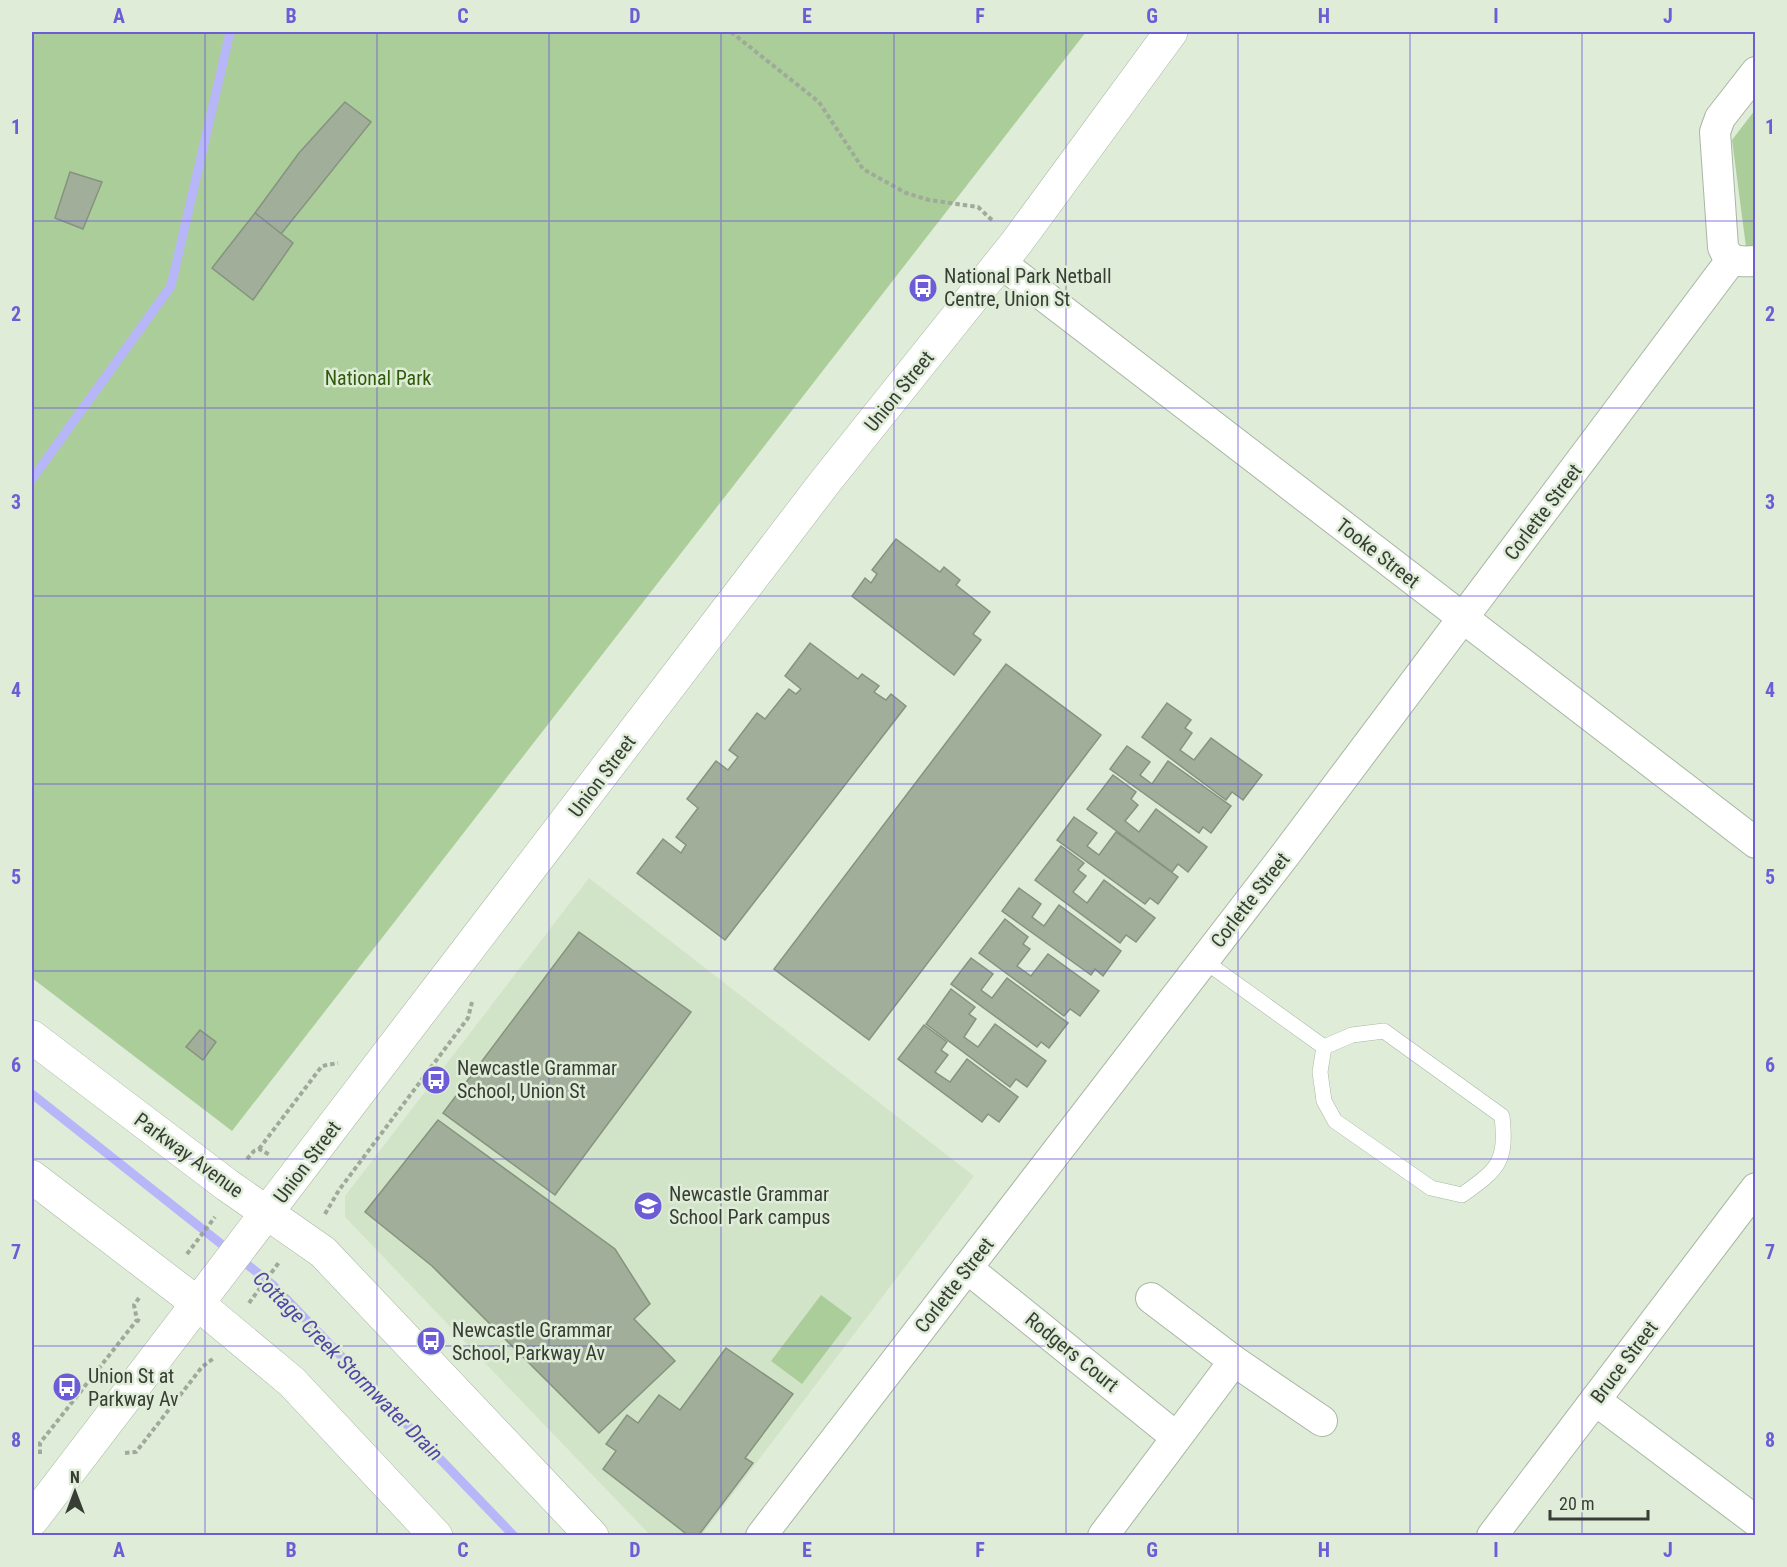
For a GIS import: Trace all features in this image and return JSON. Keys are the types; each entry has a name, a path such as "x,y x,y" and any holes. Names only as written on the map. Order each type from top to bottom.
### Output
{"main road":[{"name":"Union Street","path":"32,1520 825,482 1009,252 1172,32"},
{"name":"Parkway Avenue","path":"32,1037 227,1185 260,1223 323,1252 592,1536"},
{"path":"32,1178 207,1291 436,1536"}],"street":[{"name":"Corlette Street","path":"761,1536 1464,619 1744,260 1723,247 1715,132 1720,118 1755,72"},
{"name":"Tooke Street","path":"1009,252 1464,619 1755,843"},
{"name":"Bruce Street","path":"1492,1536 1755,1188"},
{"name":"Rodgers Court","path":"967,1268 1176,1437"},
{"path":"1151,1298 1234,1361 1322,1421"},
{"path":"1102,1536 1234,1361"},
{"path":"1595,1400 1755,1521"}],"lane":[{"path":"1203,960 1324,1047"},
{"path":"1384,1031 1502,1116 1505,1144 1493,1172 1462,1195 1431,1188 1335,1121 1324,1101 1320,1072 1324,1047 1352,1035 1384,1031"}],"path":[{"path":"731,32 819,102 863,169 906,193 929,200 978,207 1009,252"},
{"path":"324,1217 331,1202 468,1018"},
{"path":"248,1158 259,1149 322,1066"},
{"path":"259,1149 270,1155"},
{"path":"325,1198 331,1202"},
{"path":"195,1243 214,1218"},
{"path":"256,1292 275,1267"},
{"path":"40,1443 137,1320 134,1305 139,1299"},
{"path":"136,1452 202,1367 218,1354"}],"shaded area":[{"name":"Newcastle Grammar School Park campus","path":"589,878 974,1176 701,1536 650,1535 345,1217 345,1196"}],"green space":[{"name":"National Park","path":"32,32 1086,32 232,1131 32,978"},
{"path":"1755,110 1755,246 1746,247 1732,140"},
{"path":"821,1295 852,1318 802,1384 771,1361"}],"building":[{"path":"345,102 371,122 281,234 255,213 299,153"},
{"path":"70,172 102,182 83,229 55,218"},
{"path":"255,213 293,243 253,300 212,268"},
{"path":"896,539 940,572 944,567 960,580 956,585 990,612 973,634 981,640 954,675 852,596 865,578 871,583 877,574 872,570"},
{"path":"810,643 858,679 862,674 879,686 874,692 886,700 891,694 906,706 725,940 637,873 663,839 681,853 686,845 676,837 698,808 687,799 716,761 728,770 738,757 729,750 757,713 765,719 789,689 796,694 801,689 785,676"},
{"path":"1006,664 1101,735 869,1040 774,969"},
{"path":"1167,703 1191,720 1185,728 1192,733 1180,750 1194,760 1211,738 1262,775 1243,800 1232,792 1226,800 1142,737"},
{"path":"1127,746 1150,762 1140,775 1152,784 1168,761 1231,806 1211,833 1203,827 1199,833 1110,769"},
{"path":"1113,775 1136,792 1131,799 1138,805 1125,821 1139,832 1156,809 1207,847 1188,872 1178,864 1172,872 1087,809"},
{"path":"1074,817 1097,833 1087,846 1099,855 1116,832 1178,877 1158,904 1150,898 1145,904 1057,840"},
{"path":"1061,846 1084,863 1078,870 1086,876 1073,892 1087,903 1104,880 1155,918 1136,942 1126,935 1120,943 1035,880"},
{"path":"1019,888 1041,904 1032,917 1044,926 1059,905 1121,951 1103,976 1095,969 1091,975 1002,911"},
{"path":"1005,919 1028,937 1023,944 1030,949 1017,966 1031,976 1048,954 1099,991 1080,1016 1070,1009 1064,1016 979,953"},
{"path":"579,932 691,1012 555,1195 443,1113"},
{"path":"971,958 993,974 981,990 992,998 1007,978 1068,1023 1049,1048 1041,1042 1037,1047 951,984"},
{"path":"951,989 975,1007 969,1014 976,1019 964,1037 978,1047 995,1024 1046,1061 1027,1087 1016,1079 1010,1087 926,1024"},
{"path":"924,1025 947,1042 941,1050 948,1055 935,1072 950,1082 967,1059 1018,1097 999,1122 988,1114 982,1122 898,1059"},
{"path":"200,1030 216,1042 203,1060 186,1047"},
{"path":"438,1120 615,1249 650,1304 634,1319 675,1361 599,1433 432,1266 365,1212"},
{"path":"726,1348 793,1394 745,1458 753,1463 698,1536 689,1536 603,1469 616,1451 606,1444 627,1415 638,1423 659,1395 680,1410"}],"waterway":[{"name":"Cottage Creek Stormwater Drain","path":"32,479 171,286 230,32"},
{"name":"Cottage Creek Stormwater Drain","path":"32,1094 273,1285 514,1536"}],"place":[{"name":"National Park Netball Centre, Union St","path":"923,288"},
{"name":"Newcastle Grammar School, Union St","path":"436,1080"},
{"name":"Newcastle Grammar School Park campus","path":"648,1206"},
{"name":"Newcastle Grammar School, Parkway Av","path":"431,1341"},
{"name":"Union St at Parkway Av","path":"67,1387"}]}
